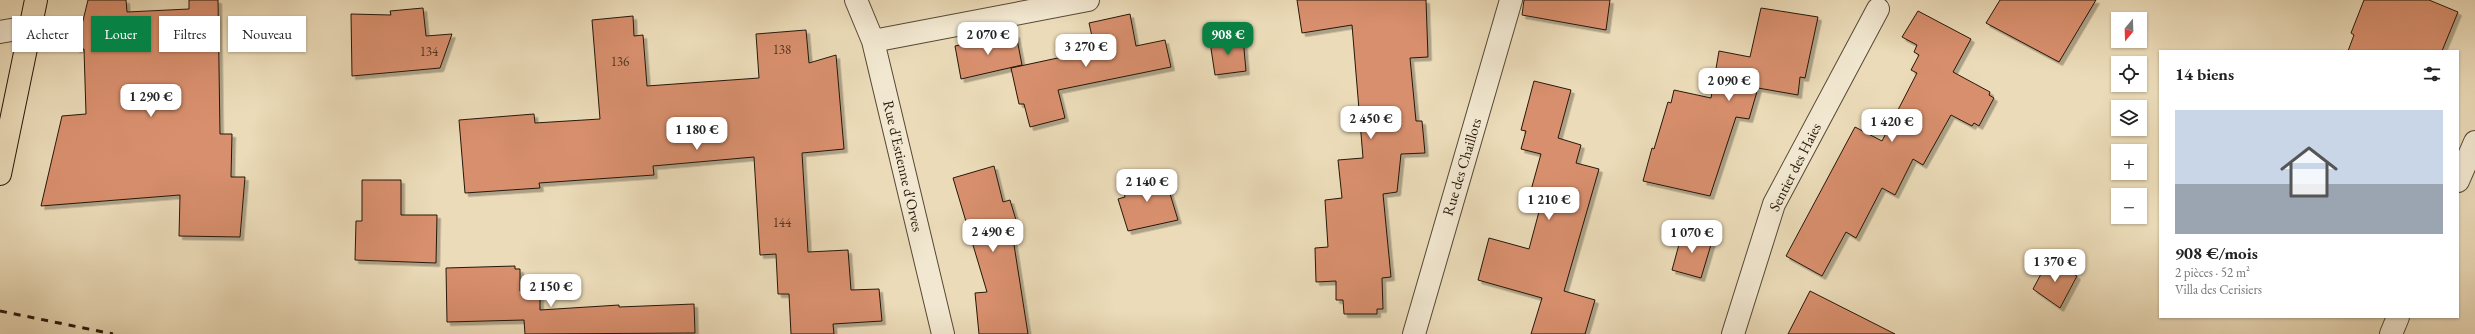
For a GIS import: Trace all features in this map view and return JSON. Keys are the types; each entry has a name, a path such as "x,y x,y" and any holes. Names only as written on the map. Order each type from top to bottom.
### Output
{"main road":[{"path":"32,16 36,0"},
{"path":"0,174 24,52"}],"street":[{"name":"Rue d'Estienne d'Orves","path":"856,0 873,40 943,334"},
{"path":"873,40 1088,0"},
{"name":"Rue des Chaillots","path":"1414,334 1511,0"},
{"name":"Sentier des Haies","path":"1733,334 1774,204 1878,9"},
{"path":"0,32 12,30"},
{"path":"2459,179 2475,142"},
{"path":"2391,334 2398,318"}],"building":[{"path":"88,0 126,0 127,12 189,9 189,0 218,0 218,16 159,16 159,52 219,52 220,134 232,134 231,177 245,177 240,237 179,236 180,195 41,206 62,116 86,114 83,20"},
{"path":"1297,0 1426,0 1428,57 1410,58 1416,121 1422,121 1425,153 1401,154 1397,192 1383,194 1391,277 1382,278 1383,309 1377,309 1377,314 1344,314 1343,300 1336,300 1336,281 1316,282 1315,248 1328,247 1325,200 1342,198 1338,160 1363,158 1352,25 1302,33"},
{"path":"1524,0 1610,0 1606,30 1522,15"},
{"path":"2000,0 2096,0 2059,62 1986,23"},
{"path":"2364,0 2429,0 2458,12 2442,50 2348,50 2354,35 2351,33"},
{"path":"423,8 426,36 452,34 440,68 352,76 351,14 391,15 390,11"},
{"path":"1761,8 1818,17 1805,78 1800,77 1798,95 1758,88 1749,119 1736,117 1710,196 1643,181 1652,148 1654,149 1668,102 1671,103 1674,90 1711,98 1719,51 1750,57"},
{"path":"1918,11 1971,39 1953,72 1990,92 1989,95 1994,98 1979,126 1974,123 1972,126 1951,115 1923,165 1913,159 1895,195 1882,188 1856,238 1846,232 1822,276 1786,256 1855,127 1882,141 1917,73 1911,70 1919,55 1914,52 1917,45 1902,37"},
{"path":"1130,14 1136,46 1165,40 1171,67 1058,90 1065,118 1030,127 1024,104 1019,104 1011,68 1095,50 1089,23"},
{"path":"633,16 634,36 643,35 647,86 759,78 756,34 806,30 809,63 836,55 844,149 802,153 808,252 848,250 851,290 879,289 882,321 833,324 834,334 791,334 789,294 778,294 776,254 760,255 754,157 653,166 654,175 539,183 540,188 465,193 459,120 534,114 535,123 600,119 592,20"},
{"path":"1016,34 1022,65 961,79 955,46"},
{"path":"1243,38 1246,71 1215,75 1210,42"},
{"path":"1534,81 1571,90 1558,138 1581,145 1576,163 1599,169 1564,291 1595,300 1585,334 1531,334 1542,298 1478,280 1489,238 1529,249 1544,193 1531,190 1541,154 1521,149 1526,131 1521,130"},
{"path":"994,166 1003,202 1010,200 1019,230 1012,232 1028,334 979,334 975,293 987,292 953,178"},
{"path":"1155,172 1159,186 1167,184 1178,220 1128,231 1118,199 1125,197 1122,183"},
{"path":"362,180 401,180 401,215 437,215 436,263 355,260 356,221 362,221"},
{"path":"1683,230 1713,238 1701,278 1672,270"},
{"path":"2049,259 2077,276 2060,308 2033,289"},
{"path":"515,266 515,269 520,269 520,291 540,291 540,310 619,305 619,307 694,304 695,333 525,334 524,320 447,322 446,268"},
{"path":"1810,291 1895,334 1788,334"}],"railway":[{"path":"0,311 113,334"}]}
